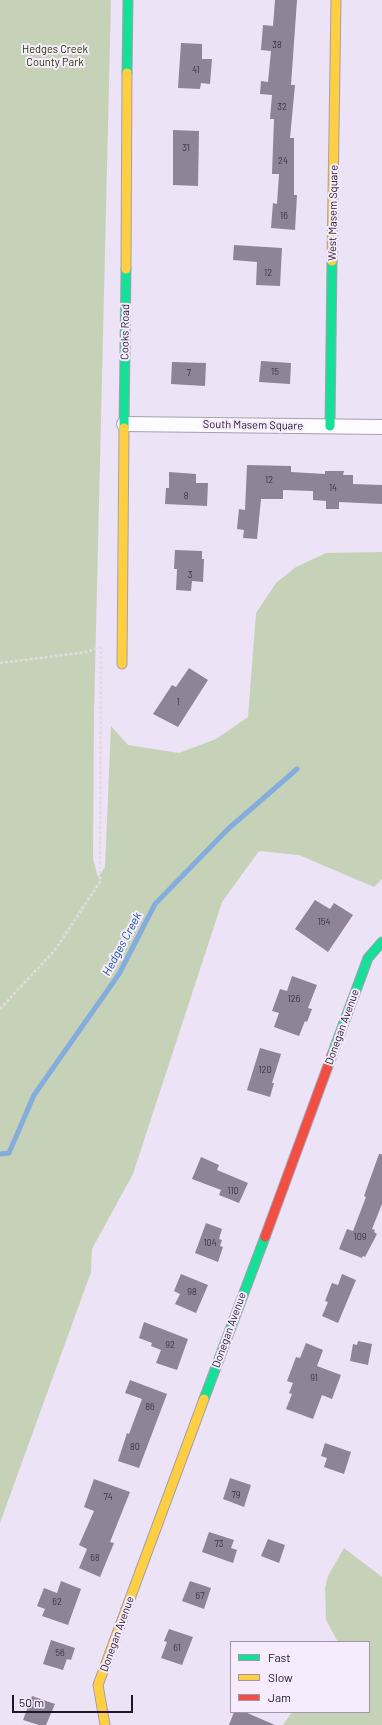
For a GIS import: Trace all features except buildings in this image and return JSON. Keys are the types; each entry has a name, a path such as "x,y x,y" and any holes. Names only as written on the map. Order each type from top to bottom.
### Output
{"street":[{"name":"Cooks Road","path":"122,664 128,0"},
{"name":"West Masem Square","path":"330,426 336,0"},
{"name":"South Masem Square","path":"124,424 382,427"},
{"name":"Donegan Avenue","path":"105,1725 98,1685 368,958 382,942"}],"path":[{"path":"0,663 87,652 122,638"},
{"path":"0,1009 55,950 100,882 101,647"}],"green space":[{"name":"Hedges Creek County Park","path":"0,0 111,0 94,713 93,859 98,877 105,867 111,726 128,745 179,753 216,739 248,717 256,613 276,583 296,567 326,553 382,552 382,879 374,887 299,855 259,851 222,902 133,1174 92,1249 91,1272 0,1523"},
{"path":"344,1548 382,1577 382,1725 283,1725 291,1713 370,1713 370,1641 337,1641 326,1620 325,1588 328,1576"}],"waterway":[{"name":"Hedges Creek","path":"0,1154 9,1153 34,1095 119,974 155,904 228,829 297,769"}],"traffic: fast":[{"path":"127,73 128,0"},
{"path":"330,426 332,261"},
{"path":"124,428 126,269"},
{"path":"332,1055 368,958 382,942"},
{"path":"204,1399 265,1237"}],"traffic: slow":[{"path":"332,261 336,0"},
{"path":"126,269 127,73"},
{"path":"122,664 124,428"},
{"path":"105,1725 98,1685 204,1399"}],"traffic: jam":[{"path":"265,1237 332,1055"}]}
